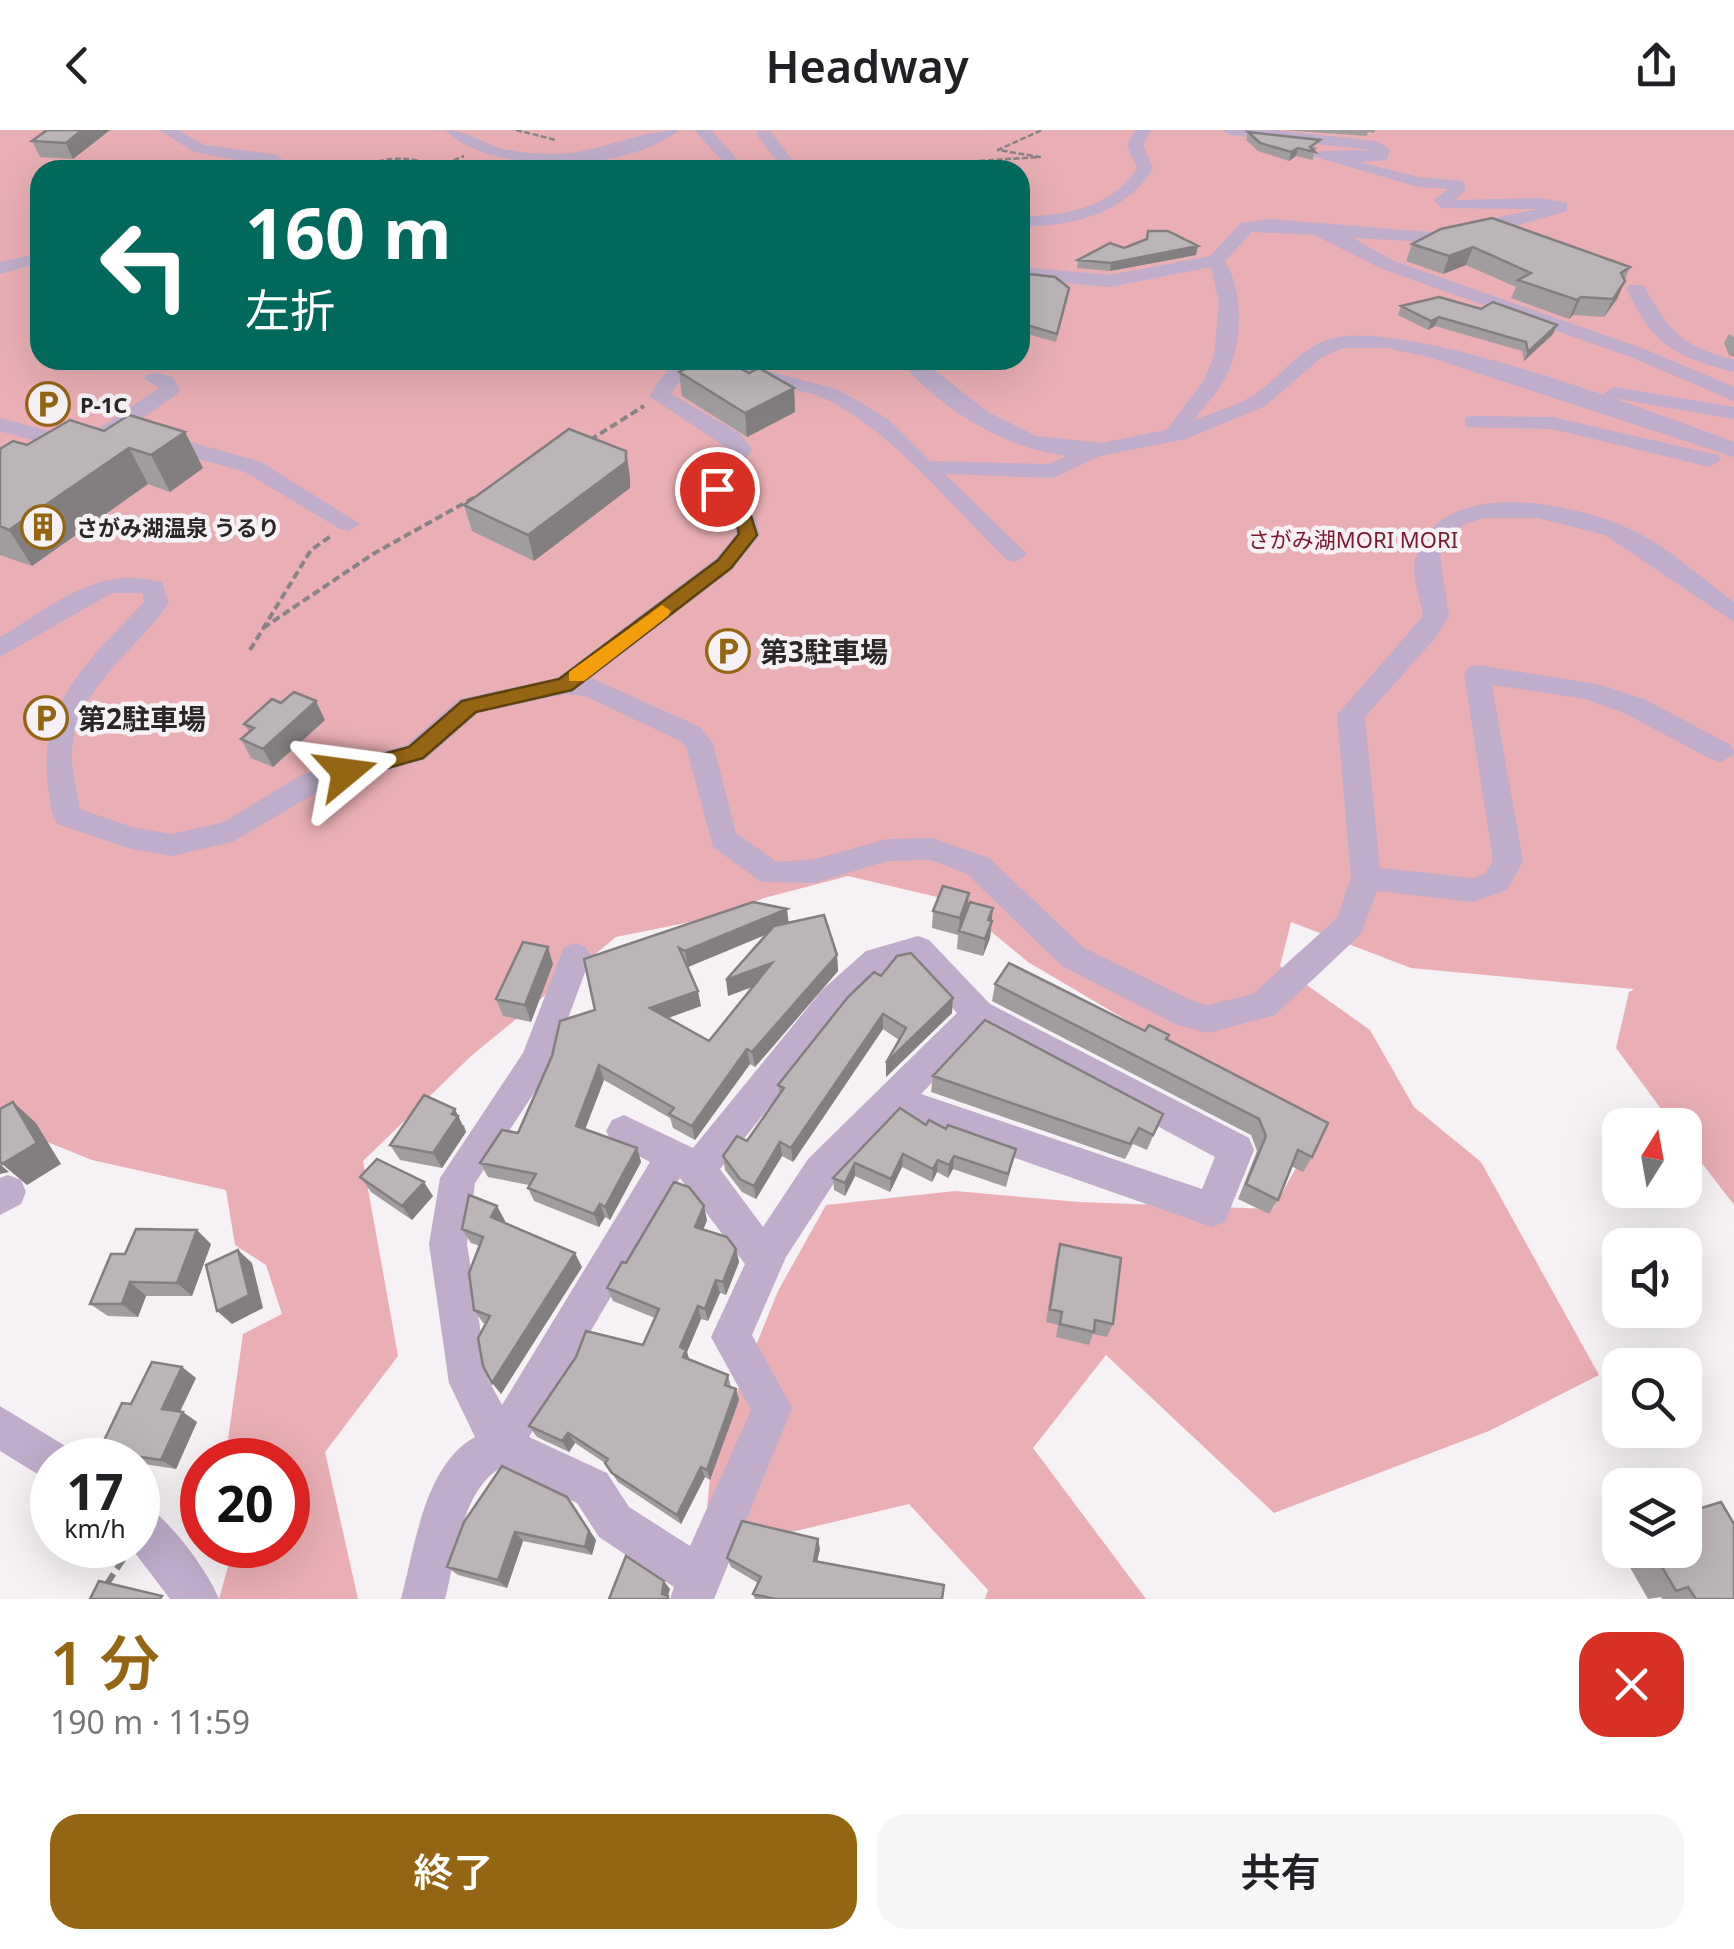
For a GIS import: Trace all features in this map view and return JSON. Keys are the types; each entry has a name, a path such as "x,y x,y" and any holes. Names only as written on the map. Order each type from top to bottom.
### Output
{"street":[{"path":"167,130 200,149 274,160"},
{"path":"453,130 484,147 563,159 595,156 671,130"},
{"path":"702,130 730,160"},
{"path":"1126,217 1149,196 1153,181 1143,172 1135,144 1142,130"},
{"path":"1030,275 1110,281 1216,260 1247,228 1270,224 1429,237 1509,223 1561,207 1550,203 1518,207 1447,204 1443,200 1458,190 1457,185 1418,182 1320,156 1381,157 1382,149 1376,146 1230,130"},
{"path":"764,134 784,160"},
{"path":"212,150 234,136"},
{"path":"1030,221 1080,214 1117,202 1136,186 1143,172"},
{"path":"1030,240 1100,229"},
{"path":"1317,230 1344,239 1388,265 1640,354 1734,394"},
{"path":"0,268 30,260"},
{"path":"1178,434 1180,422 1215,378 1227,337 1226,271 1216,260"},
{"path":"1636,288 1653,328 1686,351 1734,366"},
{"path":"923,370 1026,441 1067,450 1095,450 1178,434 1262,400 1307,354 1354,340 1397,344 1546,385 1734,450"},
{"path":"565,685 724,564 748,535 745,520 717,489 741,449 730,438 659,396 677,370"},
{"path":"734,370 832,394 880,424 1015,555"},
{"path":"0,424 85,448 170,390 166,381 153,378"},
{"path":"1546,385 1734,412"},
{"path":"1472,422 1552,423 1734,466"},
{"path":"116,428 252,467 348,524"},
{"path":"923,467 1053,471 1095,450"},
{"path":"0,648 105,586 128,582 153,588 158,603 88,678 60,733 58,754 67,816 131,838 171,845 232,831 311,782 416,752 470,706 565,685 590,688 690,734 699,744 723,840 772,874 815,871 887,850 932,849 978,866 1073,957 1189,1015 1208,1019 1263,1005 1350,925 1366,878 1350,715 1424,636 1436,616 1426,575 1428,552 1441,528 1466,514 1512,508 1563,515 1615,531 1734,614"},
{"path":"1366,878 1472,890 1496,882 1508,861 1476,674 1588,690 1634,706 1721,752"},
{"path":"423,1599 450,1501 474,1460 501,1445 686,1163 834,1000 876,960 918,950 978,1014 1236,1150 1212,1210 912,1108 898,1096"},
{"path":"575,956 537,1060 458,1178 448,1244 468,1384 501,1445 592,1488 614,1522 695,1588 759,1454 772,1408 731,1337 765,1261 821,1171 978,1014"},
{"path":"624,1131 686,1163 765,1261"},
{"path":"0,1426 30,1447"},
{"path":"160,1551 196,1599"}],"path":[{"path":"992,160 1040,157 998,150 1026,141 1042,130"},
{"path":"453,160 484,147"},
{"path":"578,445 659,396"},
{"path":"263,628 373,554 478,495"},
{"path":"250,650 312,550 348,524"},
{"path":"97,1599 117,1568"}],"green space":[{"name":"さがみ湖MORI MORI","path":"0,130 1734,130 1734,1205 1702,1163 1702,1108 1660,1108 1616,1048 1629,992 1634,989 1411,968 1291,922 1280,966 1370,1030 1414,1107 1481,1162 1599,1375 1489,1431 1274,1513 1106,1355 1033,1448 1146,1599 985,1599 988,1590 909,1504 703,1553 712,1454 778,1291 826,1205 955,1191 1079,1202 1273,1209 1316,1132 1028,962 954,901 848,876 764,898 720,916 616,937 470,1057 363,1161 398,1356 325,1452 358,1599 219,1599 228,1568 310,1568 310,1438 228,1438 243,1334 282,1314 266,1265 235,1245 226,1190 92,1160 0,1123"}],"building":[{"path":"47,130 82,130 66,143 32,141"},
{"path":"1248,132 1320,140 1310,147 1315,152 1298,148 1291,152 1260,143"},
{"path":"1492,218 1630,267 1621,273 1625,281 1613,299 1577,300 1518,280 1531,273 1473,247 1449,256 1412,244 1441,229"},
{"path":"1148,231 1168,231 1198,246 1111,263 1078,260 1110,243 1124,248 1147,239"},
{"path":"1030,274 1055,277 1069,288 1057,334 1030,326"},
{"path":"1439,297 1481,309 1493,302 1557,325 1528,352 1526,342 1439,317 1431,321 1401,306"},
{"path":"762,370 794,388 745,413 679,372"},
{"path":"129,415 185,432 151,455 129,448 9,530 0,526 0,449 13,441 27,445 70,420 104,431"},
{"path":"569,429 626,451 626,462 528,535 464,505"},
{"path":"294,692 316,701 263,749 241,739 254,728 244,724 272,699 281,703"},
{"path":"943,886 969,893 960,918 933,911"},
{"path":"753,902 787,909 685,951 679,948 698,991 650,1008 709,1041 772,963 726,980 774,926 824,915 837,955 752,1052 747,1049 692,1126 669,1114 674,1108 599,1065 576,1126 637,1148 605,1207 600,1204 594,1214 528,1188 536,1174 480,1163 502,1130 518,1133 552,1056 560,1021 595,1010 584,959"},
{"path":"970,902 993,908 985,939 959,931"},
{"path":"523,942 548,947 525,1005 496,999"},
{"path":"911,953 953,998 886,1063 906,1028 883,1014 791,1148 780,1142 754,1186 740,1179 723,1156 737,1136 747,1141 784,1088 778,1085 848,997 874,972 881,976 897,956"},
{"path":"1009,963 1145,1031 1149,1025 1169,1035 1166,1039 1328,1123 1312,1157 1298,1150 1278,1200 1246,1184 1266,1136 1259,1119 995,984"},
{"path":"985,1020 1163,1114 1153,1135 1139,1128 1130,1144 933,1076"},
{"path":"424,1095 455,1109 452,1114 458,1116 433,1153 390,1145"},
{"path":"13,1102 37,1143 2,1164 0,1109"},
{"path":"900,1108 926,1125 929,1120 946,1129 948,1125 1016,1149 1008,1174 954,1156 949,1165 938,1160 933,1169 903,1154 891,1179 855,1163 845,1183 833,1178"},
{"path":"377,1159 424,1182 402,1206 360,1177"},
{"path":"674,1182 689,1187 704,1206 695,1227 727,1237 736,1249 723,1282 716,1280 705,1309 698,1306 680,1347 686,1350 683,1357 728,1375 725,1385 736,1389 707,1470 701,1467 677,1515 612,1473 605,1463 608,1459 568,1433 562,1441 529,1426 576,1357 586,1331 643,1345 659,1309 607,1288"},
{"path":"469,1195 497,1206 491,1217 575,1253 492,1383 483,1366 478,1338 490,1316 474,1310 469,1273 483,1237 462,1229"},
{"path":"136,1229 197,1230 177,1283 130,1282 122,1304 90,1304 111,1254 125,1254"},
{"path":"1060,1244 1121,1258 1113,1324 1095,1320 1094,1332 1060,1324 1062,1312 1050,1309"},
{"path":"238,1250 249,1295 217,1311 206,1265"},
{"path":"152,1362 182,1367 162,1409 183,1412 161,1460 160,1438 105,1438 122,1403 131,1404"},
{"path":"502,1466 567,1497 589,1531 585,1547 515,1532 498,1580 447,1567 464,1522"},
{"path":"1721,1502 1734,1524 1734,1599 1696,1599 1688,1587 1676,1591 1663,1568 1702,1568 1702,1508"},
{"path":"742,1521 818,1539 814,1561 944,1585 942,1599 775,1599 753,1594 761,1577 727,1558"},
{"path":"626,1556 664,1581 662,1594 667,1599 609,1599"},
{"path":"99,1581 162,1596 90,1599"}],"slow traffic":[{"path":"577,676 662,611"}],"place":[{"name":"P-1C","path":"48,404"},
{"name":"さがみ湖温泉 うるり","path":"43,527"},
{"name":"第3駐車場","path":"728,651"},
{"name":"第2駐車場","path":"46,718"}],"route":[{"path":"346,772 416,752 470,706 565,685 724,564 748,535 745,520 717,489"}]}
